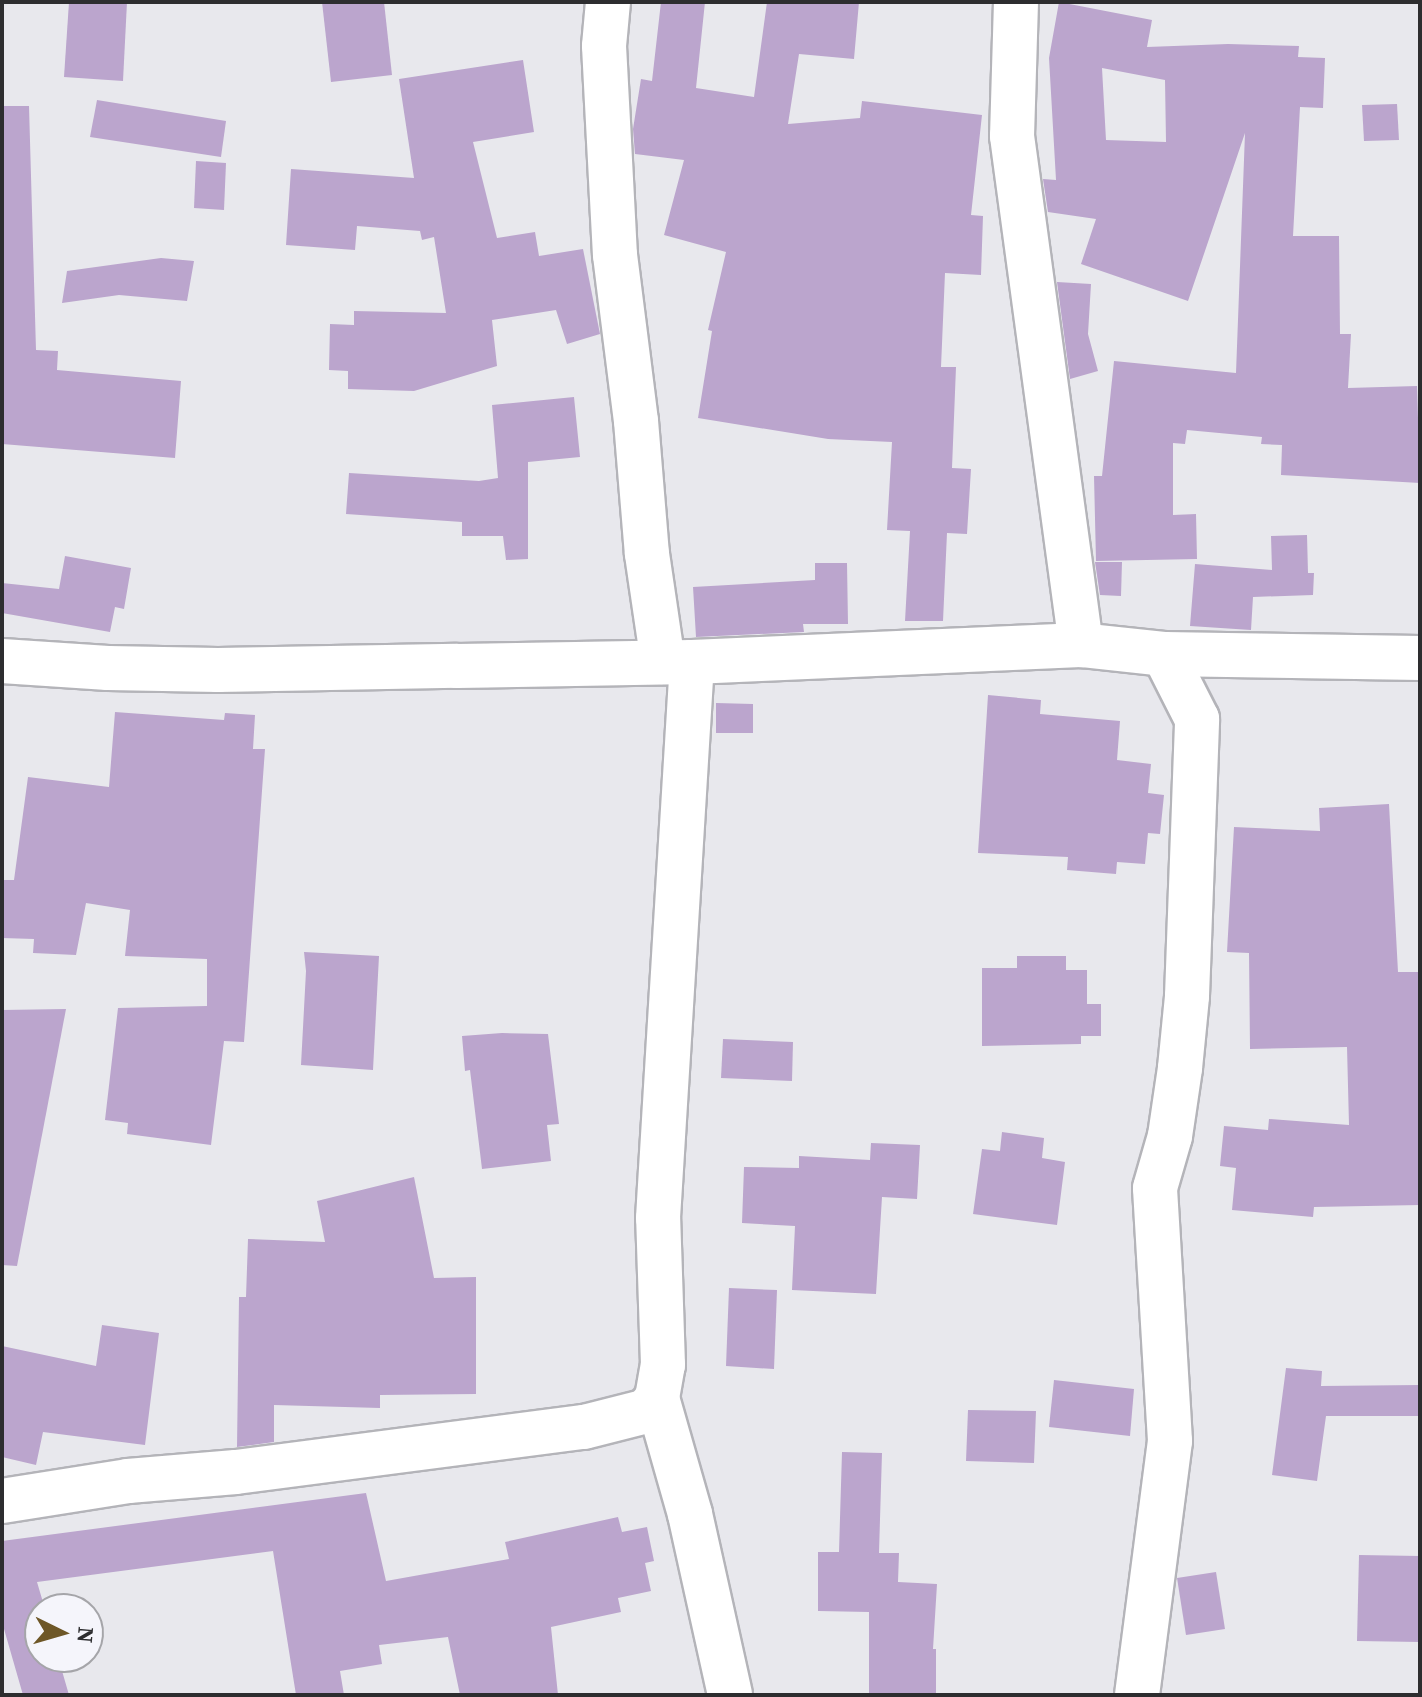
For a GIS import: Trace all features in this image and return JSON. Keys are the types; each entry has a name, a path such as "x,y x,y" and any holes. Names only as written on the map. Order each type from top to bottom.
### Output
{"street":[{"path":"608,2 604,46 615,255 678,662 659,1204 663,1354 657,1398 690,1514 730,1695"},
{"path":"1016,2 1012,136 1081,645"},
{"path":"2,661 218,670 678,662 1081,645 1164,654 1420,658"},
{"path":"1137,1695 1170,1441 1155,1188 1170,1136 1184,1025 1197,719 1164,654"},
{"path":"1197,719 1242,656"},
{"path":"2,1501 128,1481 236,1472 584,1427 638,1415 647,1411 657,1398"}],"building":[{"path":"69,2 127,2 123,81 64,77"},
{"path":"322,2 384,2 392,75 331,82"},
{"path":"661,2 705,2 696,88 754,97 767,2 859,2 854,59 799,54 788,124 860,118 862,101 982,115 971,215 983,216 981,275 945,273 941,367 956,367 952,468 971,469 967,534 947,533 943,621 905,621 910,531 887,530 892,442 828,439 698,418 712,331 708,330 726,252 664,235 684,160 635,154 633,129 641,79 652,81"},
{"path":"1059,2 1152,20 1147,47 1228,44 1299,46 1298,57 1325,58 1323,108 1300,107 1293,236 1339,236 1340,334 1351,334 1348,388 1417,386 1420,483 1281,475 1282,445 1261,444 1262,437 1187,430 1185,444 1173,443 1173,515 1196,514 1197,559 1096,561 1094,476 1102,476 1114,361 1236,373 1245,133 1188,301 1081,264 1096,219 1048,212 1043,179 1056,180 1049,58","holes":["1102,68 1165,80 1166,142 1106,140"]},
{"path":"523,60 534,132 473,142 497,238 535,232 539,256 583,249 600,334 567,344 556,310 492,320 497,366 414,391 348,389 348,371 329,370 330,324 354,325 354,311 446,313 434,237 422,240 420,231 357,226 355,250 286,245 291,169 414,178 399,79"},
{"path":"97,100 226,121 221,157 90,137"},
{"path":"1397,104 1399,140 1364,141 1362,105"},
{"path":"2,106 29,106 36,350 58,351 57,370 181,381 175,458 2,444"},
{"path":"196,161 226,163 224,210 194,208"},
{"path":"161,258 194,261 187,301 119,295 62,303 67,271"},
{"path":"1057,282 1091,284 1088,334 1098,371 1070,379"},
{"path":"574,397 580,457 528,462 528,559 506,560 503,536 462,536 462,522 346,514 349,473 479,481 498,478 492,405"},
{"path":"1307,535 1308,573 1314,573 1313,595 1253,597 1251,630 1190,626 1195,564 1272,570 1271,536"},
{"path":"65,556 131,568 124,609 115,607 110,632 2,613 2,583 59,589"},
{"path":"1095,562 1122,562 1121,596 1100,595"},
{"path":"815,563 847,563 848,624 803,624 804,632 696,637 693,587 815,580"},
{"path":"988,695 1041,700 1040,714 1120,721 1117,760 1151,764 1148,793 1164,795 1160,834 1148,833 1145,864 1117,862 1116,874 1067,870 1068,857 978,853"},
{"path":"716,703 753,704 753,733 716,733"},
{"path":"115,712 224,720 225,713 255,715 253,749 265,749 244,1042 224,1041 211,1145 127,1134 128,1123 105,1120 118,1008 207,1006 207,959 125,956 130,910 86,903 76,955 33,953 34,939 2,938 4,880 14,880 28,777 109,787"},
{"path":"1389,804 1398,972 1420,972 1420,1205 1314,1207 1313,1217 1232,1210 1236,1168 1220,1166 1224,1126 1268,1130 1269,1119 1349,1125 1347,1047 1250,1049 1249,953 1227,952 1234,827 1320,831 1319,808"},
{"path":"304,952 379,956 373,1070 301,1065 306,971"},
{"path":"1017,956 1066,956 1066,970 1087,970 1087,1004 1101,1004 1101,1036 1081,1036 1081,1044 982,1046 982,968 1017,968"},
{"path":"66,1009 17,1266 2,1265 2,1010"},
{"path":"548,1034 559,1124 547,1125 551,1161 482,1169 470,1070 465,1071 462,1036"},
{"path":"723,1039 793,1042 792,1081 721,1078"},
{"path":"1002,1132 1044,1138 1042,1158 1065,1162 1057,1225 973,1214 982,1149 1000,1151"},
{"path":"871,1143 920,1145 917,1199 882,1197 876,1294 792,1290 795,1226 742,1223 744,1167 799,1168 799,1156 870,1160"},
{"path":"414,1177 434,1278 476,1277 476,1394 380,1395 380,1408 274,1405 274,1442 237,1447 239,1297 246,1297 248,1239 325,1242 317,1201"},
{"path":"729,1288 777,1290 774,1369 726,1366"},
{"path":"102,1325 159,1333 145,1445 43,1432 36,1465 2,1457 2,1346 96,1366"},
{"path":"1286,1368 1322,1371 1321,1386 1420,1385 1420,1416 1326,1416 1317,1481 1272,1475"},
{"path":"1054,1380 1134,1389 1130,1436 1049,1427"},
{"path":"968,1410 1036,1411 1034,1463 966,1461"},
{"path":"842,1452 882,1453 879,1553 899,1553 898,1582 937,1584 933,1649 936,1649 936,1695 869,1695 869,1612 818,1611 818,1552 839,1552"},
{"path":"366,1493 386,1581 509,1559 505,1542 618,1517 622,1532 647,1527 654,1561 645,1563 651,1591 618,1598 621,1612 551,1627 558,1695 460,1695 448,1637 379,1645 382,1664 340,1671 344,1695 296,1695 273,1551 37,1582 40,1593 24,1593 24,1673 63,1673 69,1695 23,1695 2,1622 2,1541"},
{"path":"1359,1555 1420,1556 1420,1642 1357,1641"},
{"path":"1216,1572 1225,1629 1186,1635 1177,1578"}]}
